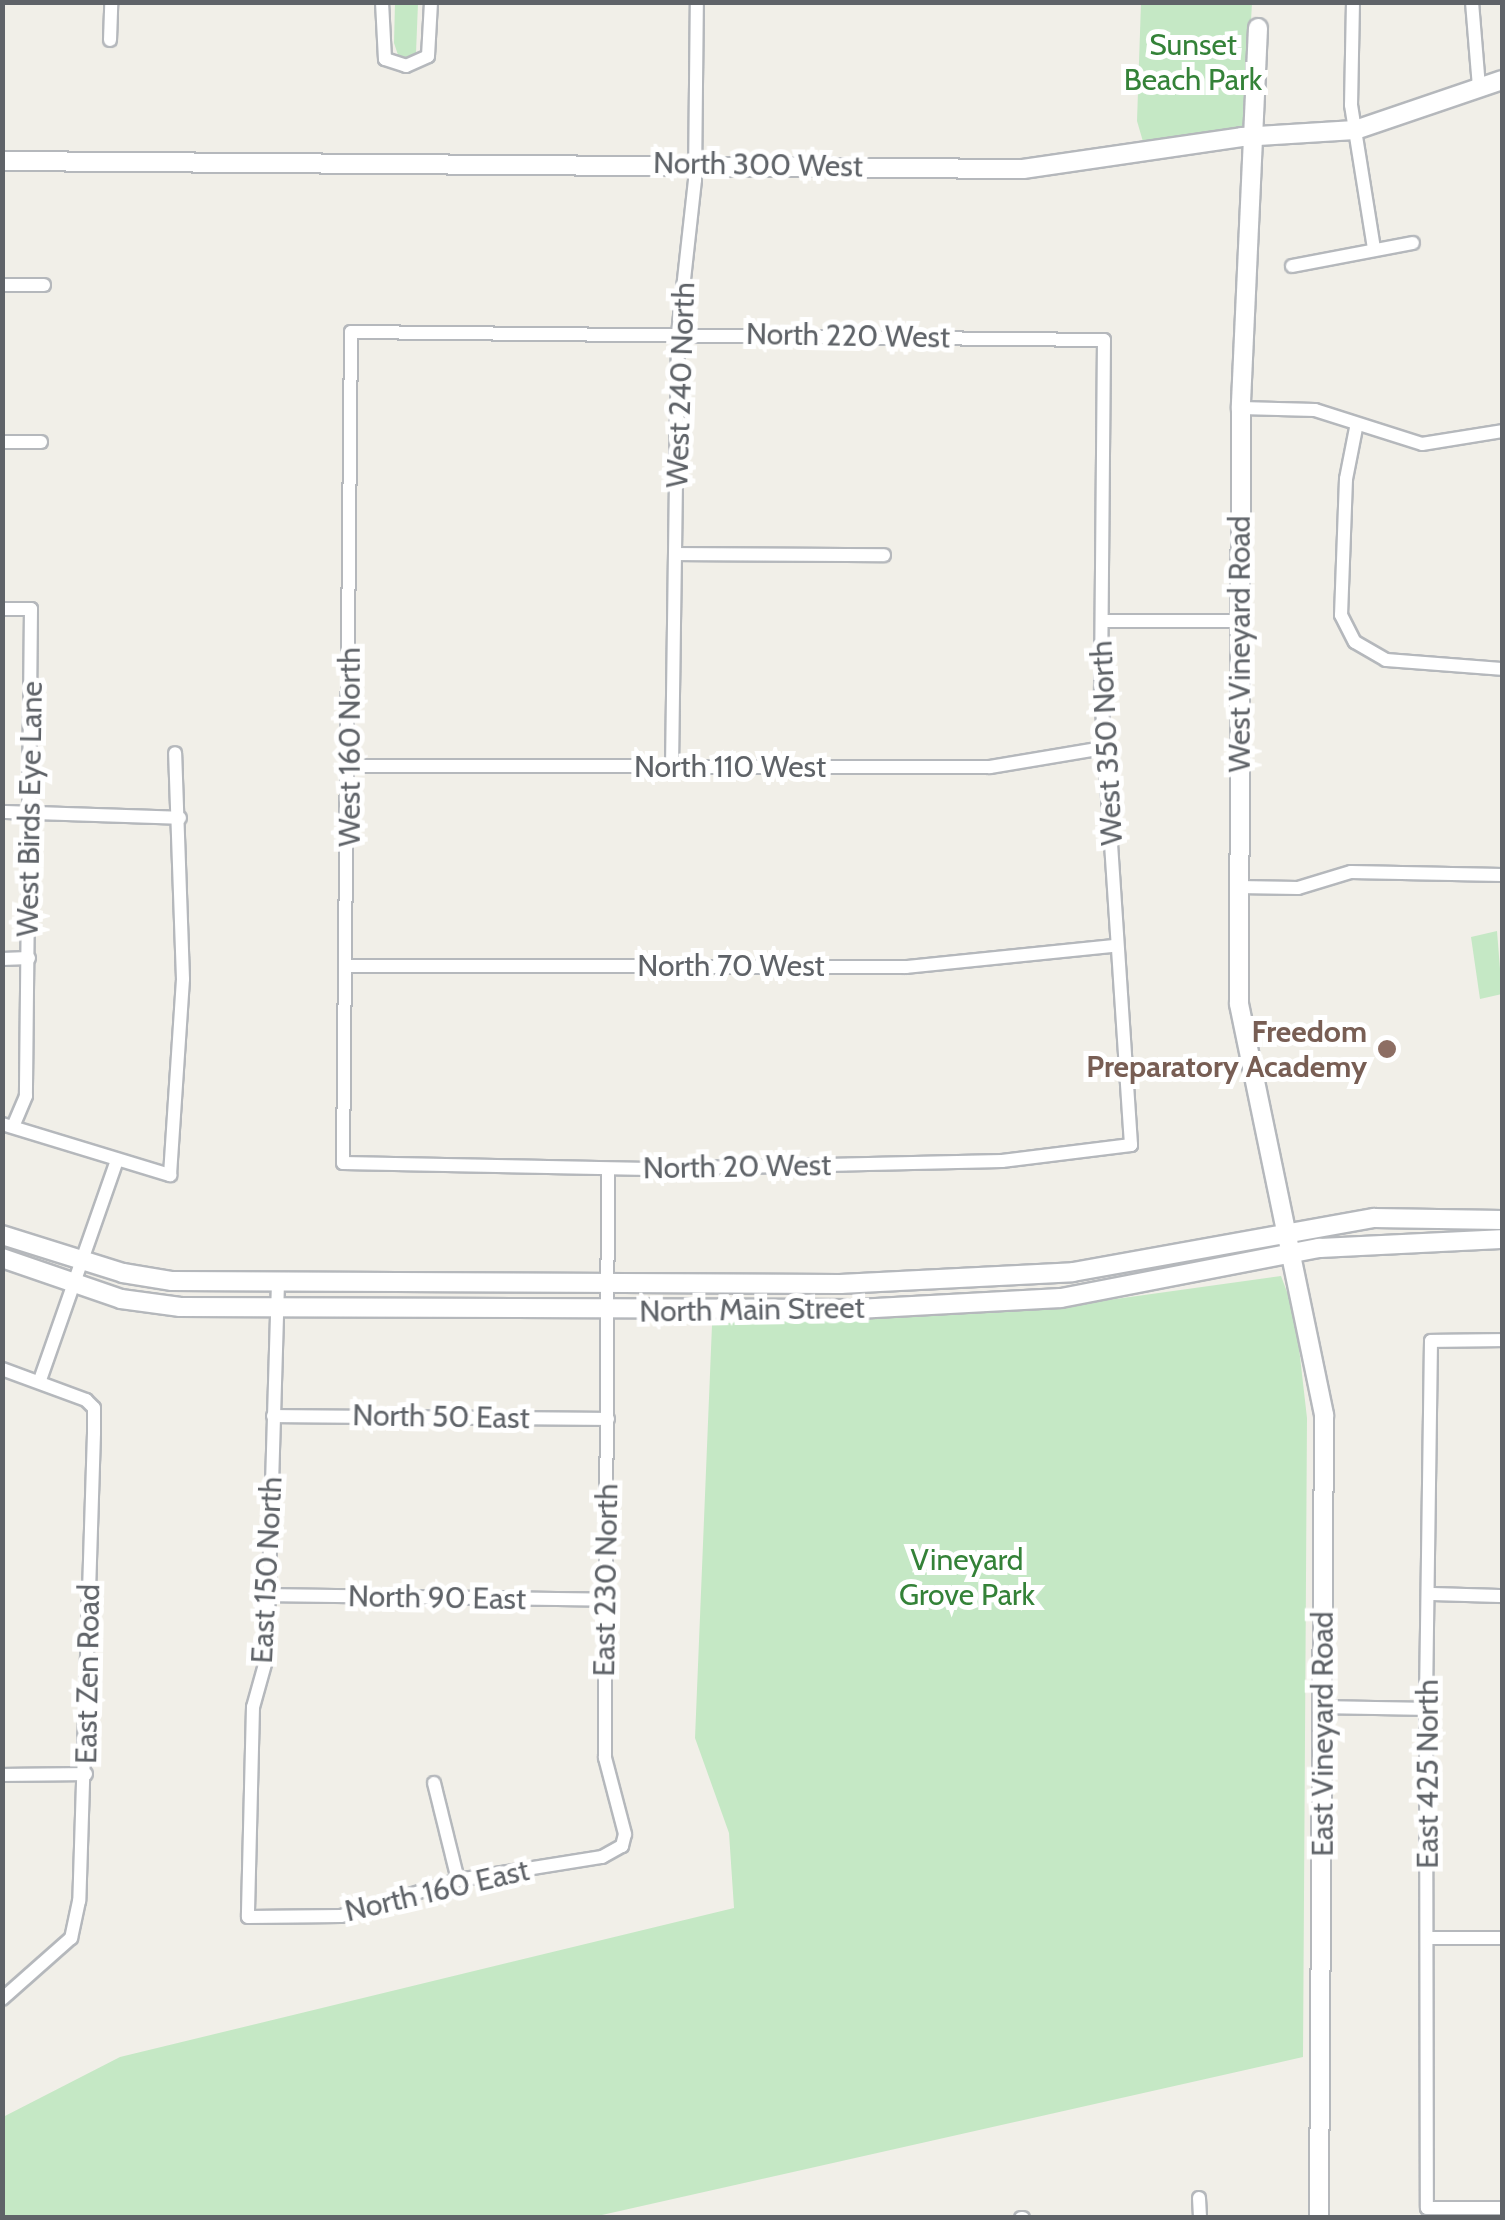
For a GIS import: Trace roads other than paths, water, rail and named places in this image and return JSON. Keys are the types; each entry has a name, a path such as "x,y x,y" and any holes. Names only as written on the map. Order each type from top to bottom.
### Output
{"street":[{"path":"110,40 111,2"},
{"path":"382,2 385,60 406,66 428,56 431,2"},
{"name":"West 240 North","path":"672,767 678,334 695,164 697,2"},
{"path":"1353,2 1355,130 1374,248"},
{"path":"1472,2 1479,88"},
{"name":"West Vineyard Road","path":"1258,28 1241,408 1239,1004 1293,1254"},
{"name":"North 300 West","path":"2,161 1023,169 1254,138 1355,130 1502,80"},
{"path":"1292,266 1412,243"},
{"path":"2,285 44,286"},
{"name":"North 220 West","path":"351,332 1104,340"},
{"name":"West 160 North","path":"343,1163 350,766 351,332"},
{"name":"West 350 North","path":"1104,340 1102,621 1113,946 1131,1145"},
{"path":"1241,408 1314,410 1356,428 1422,444 1502,431"},
{"path":"1356,428 1346,479 1341,615 1355,642 1386,660 1502,669"},
{"path":"2,442 40,442"},
{"path":"675,554 884,555"},
{"name":"West Birds Eye Lane","path":"2,609 32,609 26,1096 8,1125"},
{"path":"1102,621 1240,621"},
{"name":"North 110 West","path":"350,766 990,767 1109,747"},
{"path":"8,1125 116,1163 170,1175 183,979 175,753"},
{"path":"2,812 180,818"},
{"path":"1238,886 1298,888 1351,872 1502,876"},
{"name":"North 70 West","path":"348,966 906,967 1113,946"},
{"path":"2,959 29,958"},
{"name":"North 20 West","path":"343,1163 608,1169 1002,1161 1131,1145"},
{"path":"2,1369 40,1380 78,1284 116,1163"},
{"name":"East 230 North","path":"608,1169 605,1758 625,1834 622,1846"},
{"name":"North Main Street","path":"2,1235 172,1281 982,1281 1073,1272 1374,1218 1502,1220"},
{"name":"North Main Street","path":"2,1258 121,1299 180,1307 610,1311 956,1308 1061,1298 1293,1254 1395,1241 1502,1239"},
{"name":"East Vineyard Road","path":"1293,1254 1324,1415 1318,2218"},
{"name":"East 150 North","path":"248,1917 253,1706 268,1657 278,1282"},
{"name":"East 425 North","path":"1502,1340 1431,1341 1426,1708 1427,2208 1502,2208"},
{"name":"East Zen Road","path":"2,1999 70,1938 79,1901 86,1774 94,1408 40,1380"},
{"name":"North 50 East","path":"274,1416 608,1419"},
{"path":"1430,1594 1502,1596"},
{"name":"North 90 East","path":"268,1595 606,1600"},
{"path":"1324,1707 1426,1708"},
{"path":"2,1775 86,1774"},
{"path":"434,1783 458,1880"},
{"name":"North 160 East","path":"248,1917 341,1916 458,1880 602,1857 622,1846"},
{"path":"1429,1938 1502,1938"},
{"path":"1199,2198 1200,2218"}],"place":[{"name":"Freedom Preparatory Academy","path":"1387,1049"}],"park label":[{"name":"Sunset Beach Park","path":"1193,62"},
{"name":"Vineyard Grove Park","path":"967,1577"}]}
